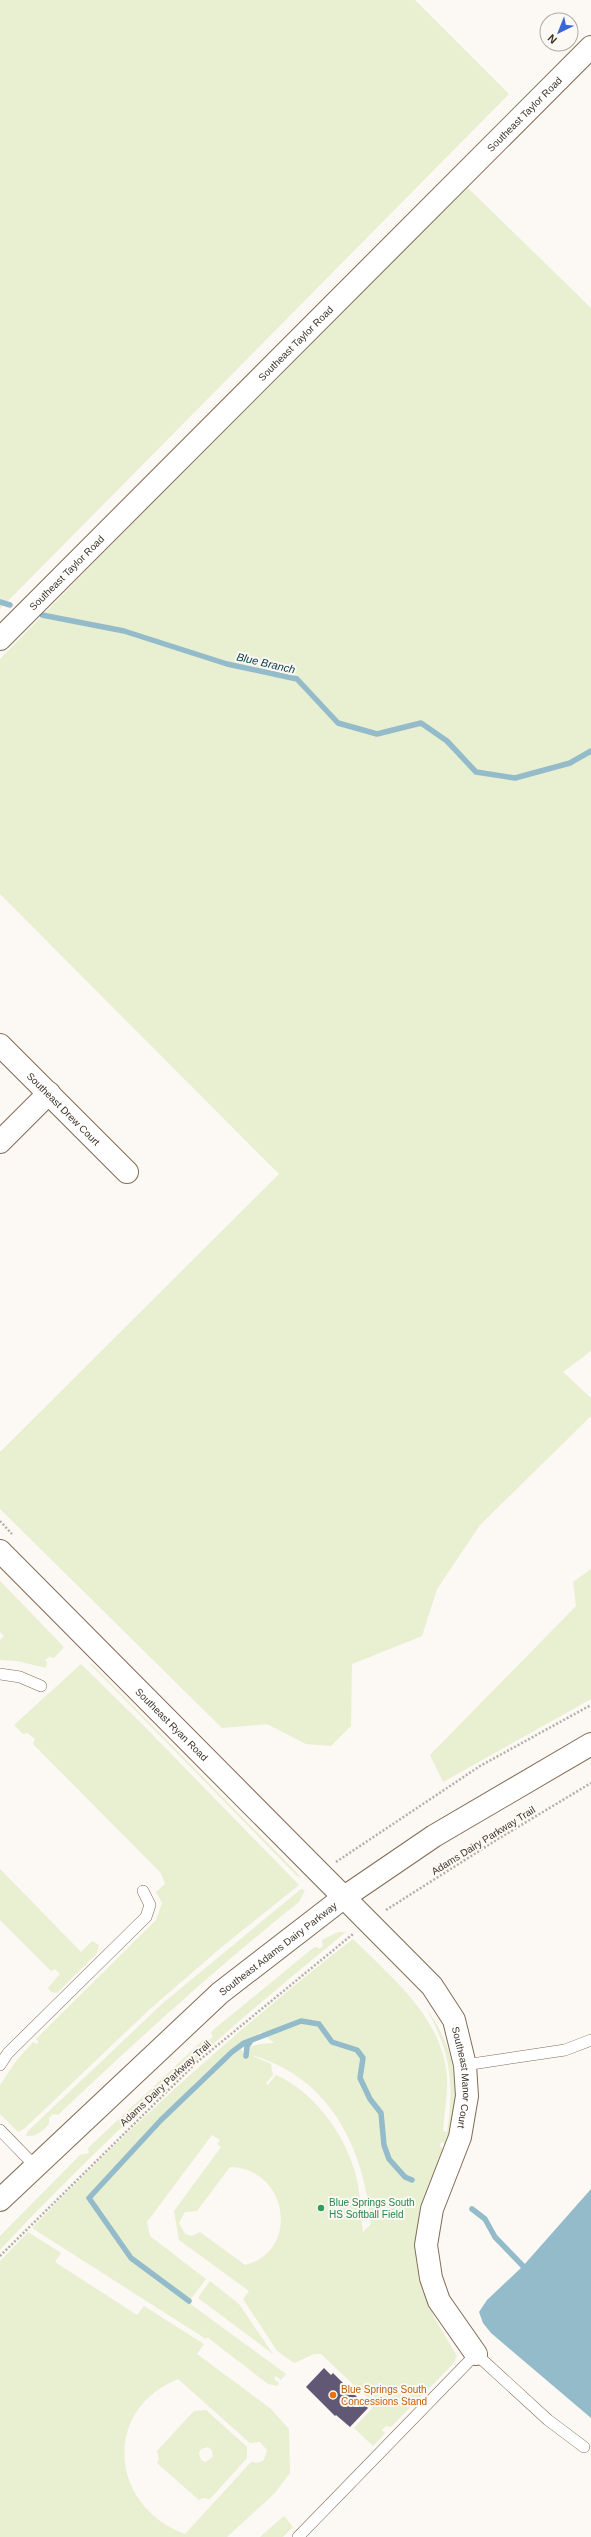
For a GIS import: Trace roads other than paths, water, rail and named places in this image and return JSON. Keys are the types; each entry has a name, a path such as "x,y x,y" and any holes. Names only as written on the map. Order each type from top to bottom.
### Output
{"street":[{"name":"Southeast Taylor Road","path":"0,639 591,47"},
{"name":"Southeast Drew Court","path":"0,1045 127,1172"},
{"path":"0,1142 49,1093"},
{"name":"Southeast Ryan Road","path":"0,1551 343,1898"},
{"name":"Southeast Adams Dairy Parkway","path":"0,2200 220,1993 343,1898 434,1836 591,1744"},
{"name":"Southeast Manor Court","path":"343,1898 432,1986 454,2020 465,2065 467,2096 460,2137 432,2209 426,2245 431,2278 439,2301 476,2354"}],"lane":[{"path":"0,1674 20,1677 41,1686"},
{"path":"0,2065 8,2053 146,1917 150,1906 143,1891"},
{"path":"465,2065 565,2050 591,2040"},
{"path":"0,2130 36,2167"},
{"path":"298,2537 476,2354 548,2420 584,2447"}],"water":[{"path":"591,2189 591,2418 491,2333 483,2323 479,2312 487,2300 523,2266"}],"waterway":[{"name":"Blue Branch","path":"0,602 10,605"},
{"name":"Blue Branch","path":"42,615 124,631 227,664 297,679 338,723 377,734 421,723 447,741 476,772 515,778 570,763 591,751"},
{"path":"189,2301 131,2258 89,2198 161,2120 232,2052 244,2043 301,2021 319,2024 332,2042 357,2050 363,2058 360,2078 370,2099 381,2113 384,2145 389,2159 405,2177 412,2180"},
{"path":"246,2056 247,2046 250,2042"},
{"path":"472,2209 485,2219 495,2237 523,2266"}],"place":[{"name":"Blue Springs South HS Softball Field","path":"321,2208"},
{"name":"Blue Springs South Concessions Stand","path":"333,2395"}]}
